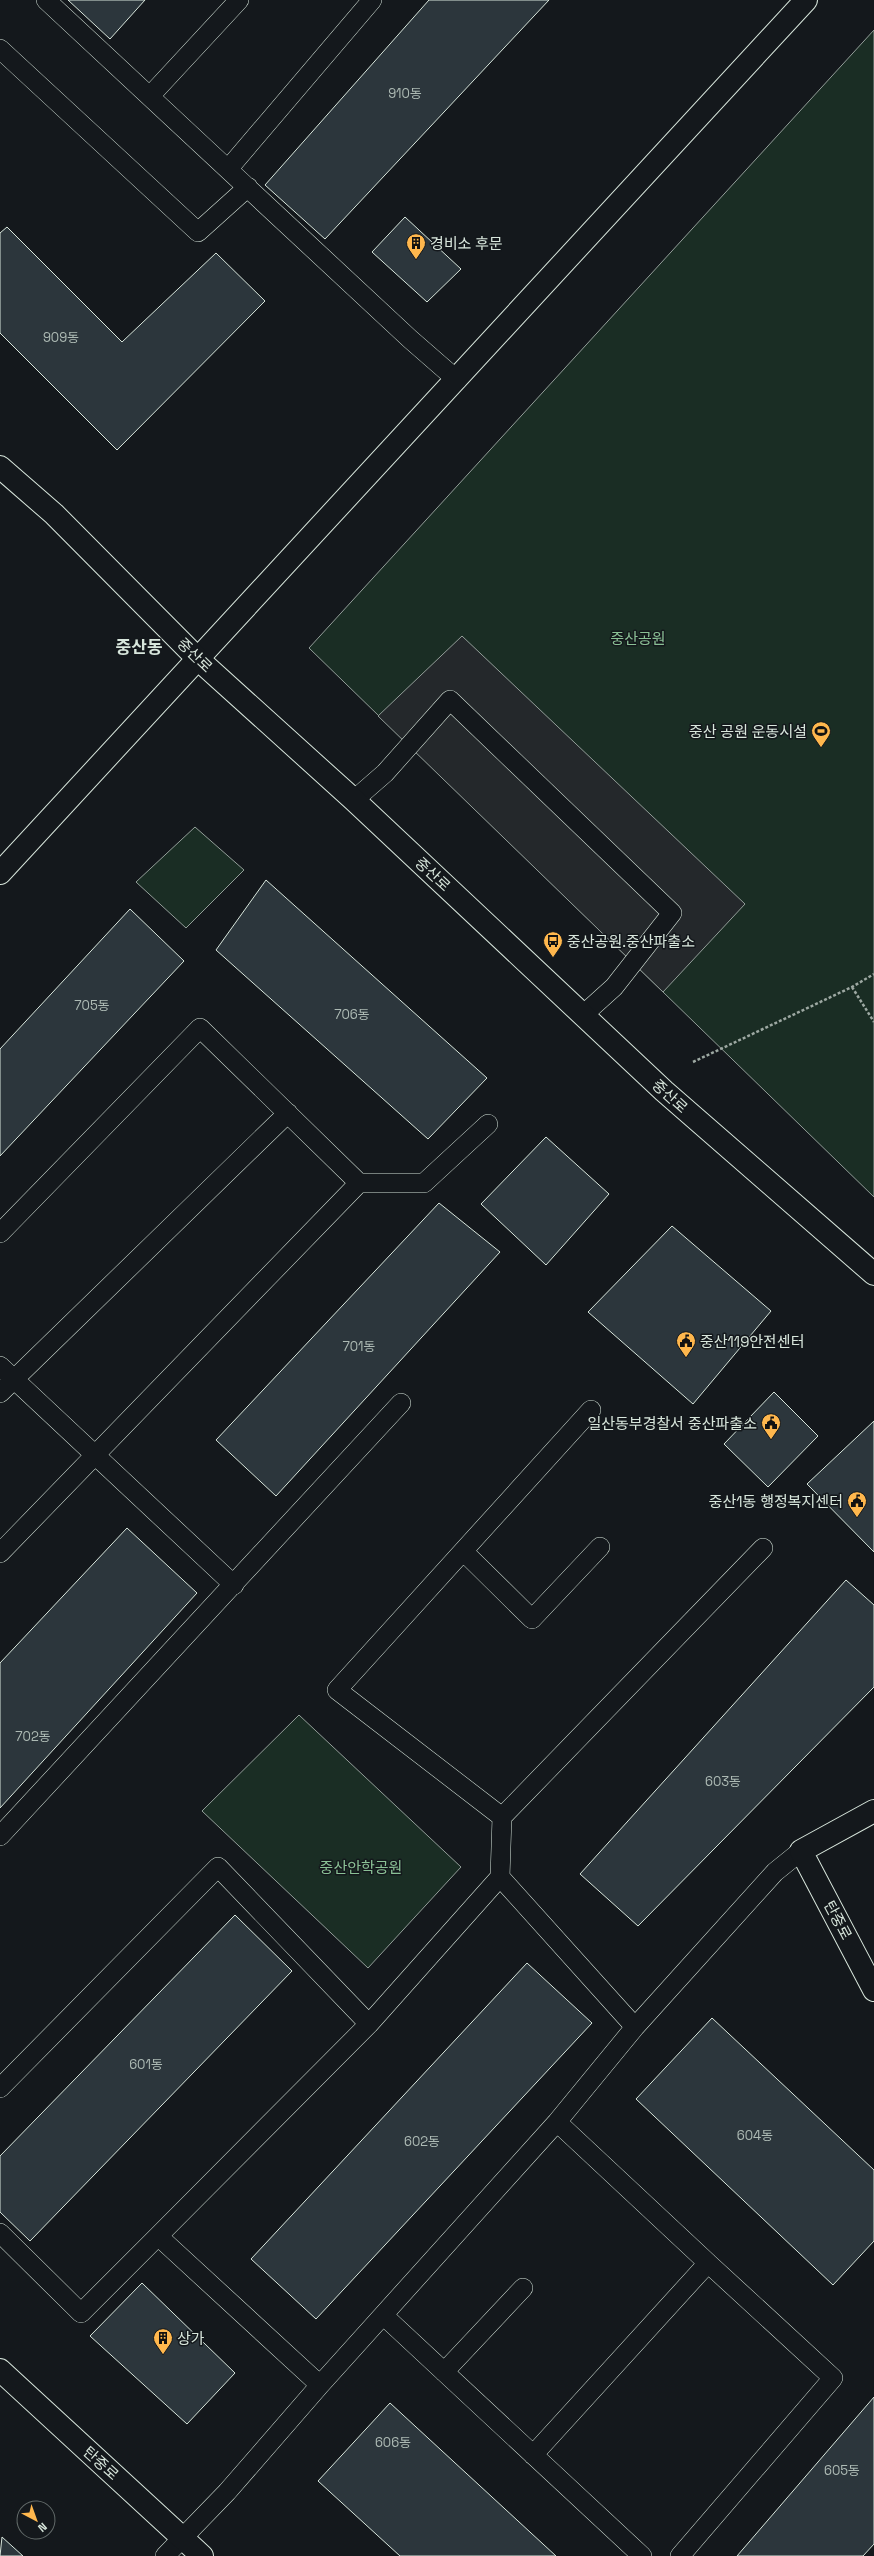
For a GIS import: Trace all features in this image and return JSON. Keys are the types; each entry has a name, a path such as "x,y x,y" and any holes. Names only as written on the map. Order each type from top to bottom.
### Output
{"main road":[{"path":"0,873 458,380 806,0"},
{"name":"중산로","path":"0,466 54,514 199,660 354,800 664,1091 874,1274"},
{"path":"801,1851 874,1811"},
{"name":"탄중로","path":"801,1851 874,1990"},
{"name":"탄중로","path":"0,2370 202,2556"}],"lane":[{"path":"46,0 229,168 410,339 458,380"},
{"path":"150,96 239,0"},
{"path":"229,168 372,0"},
{"path":"0,49 198,232 248,187"},
{"path":"354,800 385,773 450,700 672,912 614,987 583,1015"},
{"path":"0,1233 200,1028 359,1183 424,1183 488,1124"},
{"path":"0,1393 288,1113"},
{"path":"0,1553 96,1456 359,1183"},
{"path":"0,1366 234,1585"},
{"path":"0,1836 401,1403"},
{"path":"502,1817 337,1690 591,1410"},
{"path":"463,1551 532,1620 600,1547"},
{"path":"0,2232 81,2312 369,2024 500,1877 502,1817 763,1548"},
{"path":"165,2556 227,2492 320,2385 557,2122 635,2027 776,1872 801,1851"},
{"path":"0,2088 218,1867 369,2024"},
{"path":"500,1877 635,2027"},
{"path":"557,2122 833,2378 680,2556"},
{"path":"158,2236 320,2385"},
{"path":"533,2454 708,2263"},
{"path":"444,2372 523,2288"},
{"path":"383,2315 642,2556"}],"path":[{"path":"693,1062 852,987 874,974"},
{"path":"852,987 874,1022"}],"green space":[{"name":"중산공원","path":"874,30 874,1197 309,648"},
{"path":"195,827 244,870 186,928 136,882"},
{"name":"중산안학공원","path":"299,1715 461,1867 368,1968 202,1811"}],"shaded area":[{"path":"462,636 745,904 663,992 378,716"}],"building":[{"path":"68,0 145,0 110,39"},
{"path":"429,0 549,0 325,239 265,185"},
{"name":"경비소 후문","path":"405,217 461,269 427,302 372,252"},
{"path":"7,227 122,342 216,253 265,301 117,450 0,333 0,233"},
{"path":"266,880 487,1078 428,1139 216,950"},
{"path":"130,909 184,961 0,1156 0,1049"},
{"path":"546,1137 609,1194 546,1265 481,1204"},
{"path":"439,1203 500,1252 276,1496 216,1440"},
{"name":"중산119안전센터","path":"672,1226 771,1311 693,1404 588,1312"},
{"name":"일산동부경찰서 중산파출소","path":"774,1392 818,1436 768,1487 724,1444"},
{"name":"중산1동 행정복지센터","path":"874,1421 874,1552 807,1484"},
{"path":"127,1528 197,1593 0,1808 0,1663"},
{"path":"846,1580 874,1605 874,1687 638,1926 580,1874"},
{"path":"235,1915 292,1971 30,2241 0,2212 0,2156"},
{"path":"527,1963 592,2023 316,2319 251,2259"},
{"path":"712,2018 874,2170 874,2241 833,2285 636,2099"},
{"name":"상가","path":"142,2283 235,2373 187,2424 90,2336"},
{"path":"874,2397 874,2544 863,2556 737,2556"},
{"path":"390,2403 556,2556 400,2556 318,2481"},
{"path":"2,2537 23,2556 0,2556"}],"place":[{"name":"경비소 후문","path":"416,260"},
{"name":"중산 공원 운동시설","path":"821,748"},
{"name":"중산공원.중산파출소","path":"553,958"},
{"name":"중산119안전센터","path":"686,1358"},
{"name":"일산동부경찰서 중산파출소","path":"771,1440"},
{"name":"중산1동 행정복지센터","path":"857,1518"},
{"name":"상가","path":"163,2355"}],"district":[{"name":"중산동","path":"139,647"}]}
